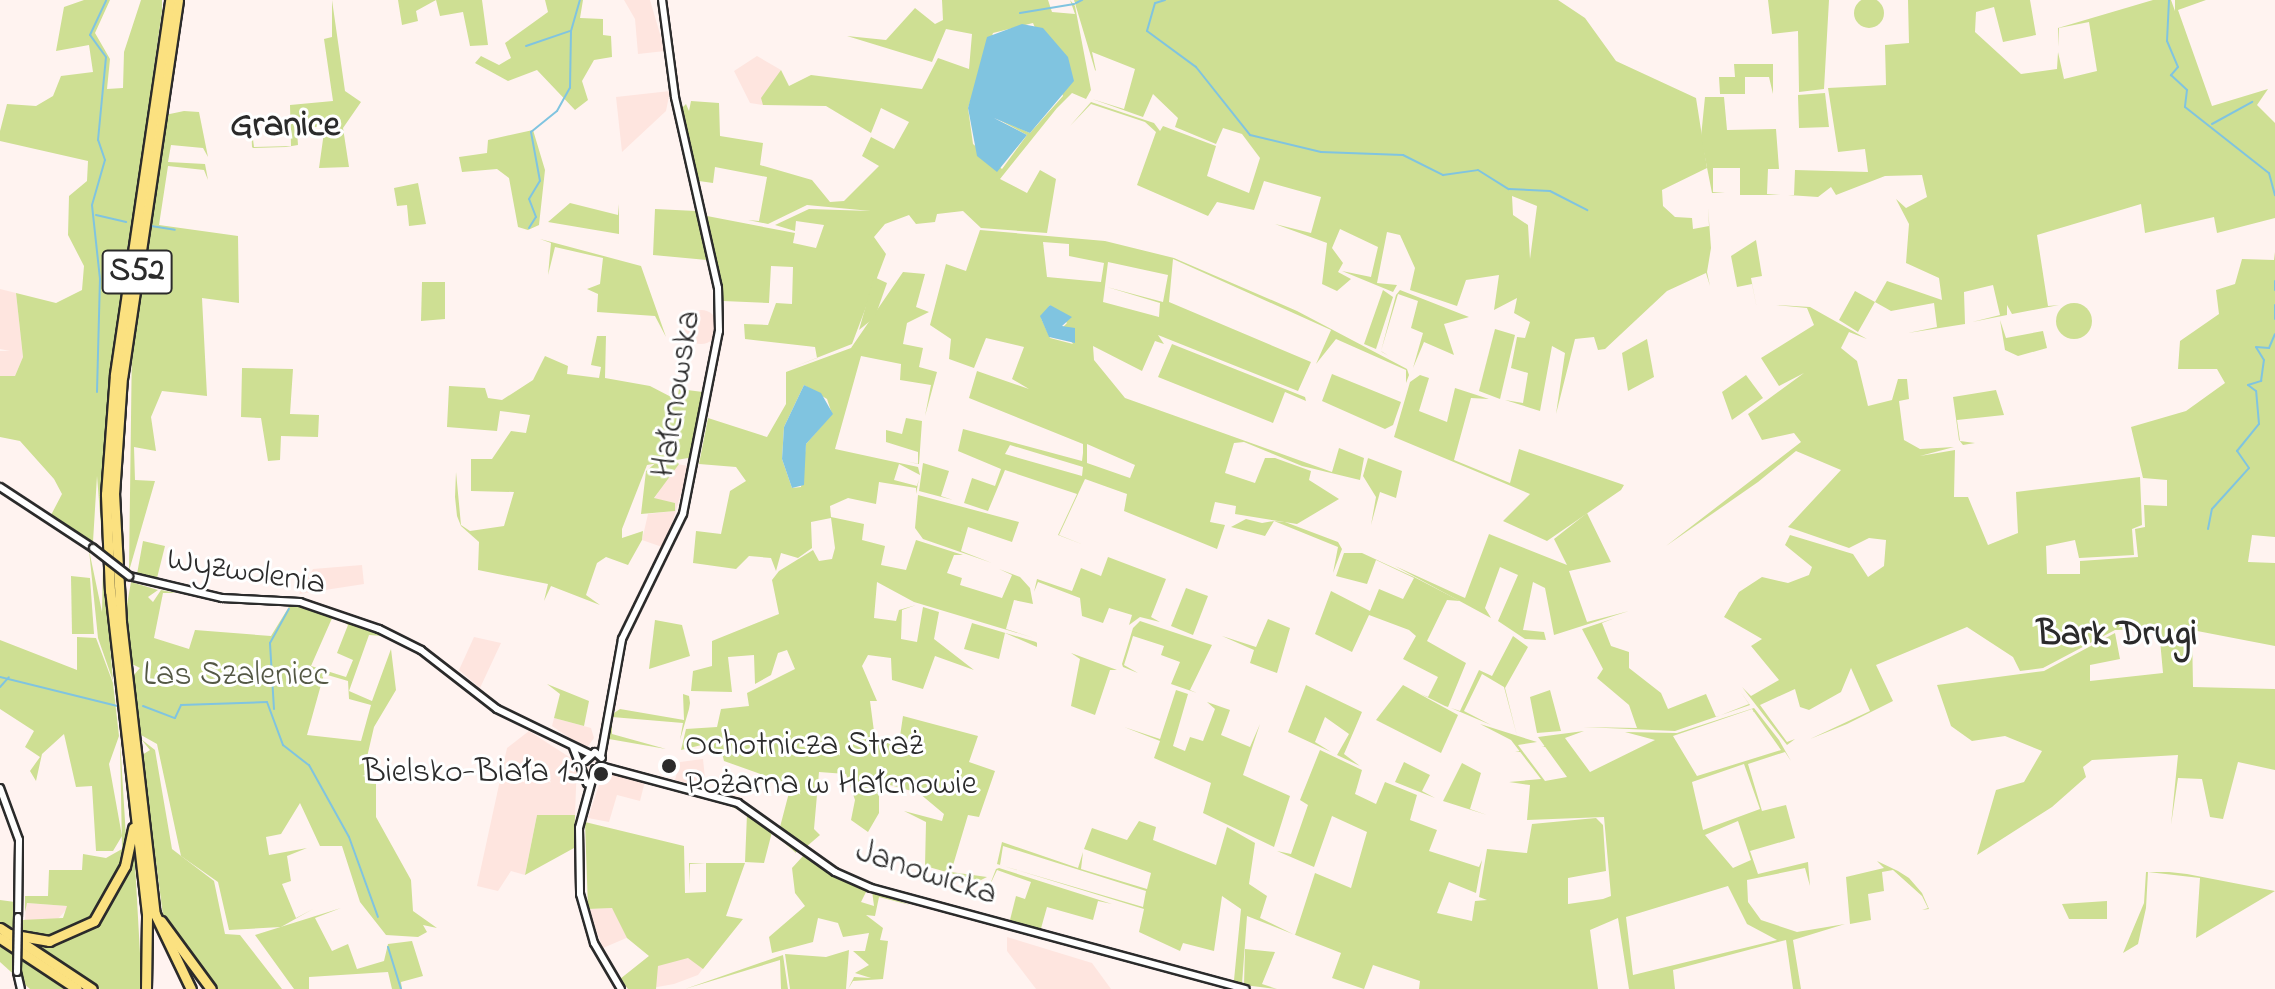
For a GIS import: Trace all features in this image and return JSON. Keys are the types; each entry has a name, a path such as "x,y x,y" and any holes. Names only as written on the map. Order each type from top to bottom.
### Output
{"highway":[{"name":"S52","path":"168,0 109,439 107,541 132,755 155,914 191,989"},
{"name":"S52","path":"122,671 115,546 117,438 178,0"},
{"name":"S52","path":"132,755 150,955 146,989"},
{"path":"3,933 49,941 94,921 125,866 134,801"},
{"path":"151,877 170,939 211,989"},
{"path":"3,933 77,989"},
{"path":"3,933 92,989"}],"street":[{"name":"Hałcnowska","path":"594,761 605,736 622,639 683,514 719,331 719,290 675,101 662,0"},
{"name":"Wyzwolenia","path":"0,487 93,548 129,576 222,598 300,602 379,629 421,650 497,709 573,747 594,761"},
{"name":"Janowicka","path":"594,761 738,803 835,872 871,888 1246,989"},
{"path":"594,761 577,854 582,904 621,989"},
{"path":"0,788 21,850 17,972 21,989"}],"shaded area":[{"path":"624,0 650,0 665,51 638,54 635,19"},
{"path":"757,56 781,70 763,105 750,103 734,71"},
{"path":"670,91 666,111 622,152 616,97"},
{"path":"0,289 16,293 23,357 15,376 0,376 0,351 10,351 0,349"},
{"path":"701,310 713,315 718,327 713,339 701,344 689,339 684,327 689,315"},
{"path":"676,464 689,466 665,548 642,540 648,514 674,511 675,503 654,499"},
{"path":"362,565 364,584 299,594 313,569"},
{"path":"474,637 501,643 480,688 459,670"},
{"path":"554,718 591,728 594,738 586,749 552,726"},
{"path":"529,731 577,762 575,815 537,815 525,875 511,871 498,891 477,886 507,748"},
{"path":"703,759 706,788 675,780 680,762"},
{"path":"604,770 645,781 640,801 617,795 609,822 588,818"},
{"path":"26,903 67,906 67,909 55,922 36,924 25,920"},
{"path":"612,908 631,936 603,948 588,909"},
{"path":"1007,937 1092,963 1111,989 1036,989 1007,951"},
{"path":"725,940 698,975 674,984 646,989 626,975 655,951"}],"green space":[{"path":"1869,-2 1880,2 1884,13 1880,24 1869,28 1858,24 1854,13 1858,2"},
{"path":"84,0 110,0 95,33 110,59 107,89 123,88 124,52 141,0 162,0 108,397 102,539 97,476 93,542 50,517 62,494 54,479 20,441 0,437 0,376 15,376 23,357 16,293 56,303 82,290 84,266 68,235 69,196 87,181 88,161 0,141 0,131 7,104 36,106 53,96 61,76 93,72 89,45 56,51 64,7"},
{"path":"332,0 345,91 361,102 343,128 349,167 319,168 325,125 297,131 298,145 286,147 253,148 251,124 254,147 291,146 290,105 333,101 324,39 332,37"},
{"path":"398,0 436,0 416,11 418,21 402,25"},
{"path":"436,0 482,0 488,45 470,46 463,12 440,16"},
{"path":"545,0 583,0 580,18 603,19 603,35 611,36 612,57 594,60 582,81 588,100 575,110 537,70 508,81 475,63 481,56 499,65 511,58 505,43 548,12"},
{"path":"942,0 1048,0 1052,12 1075,14 1070,0 1075,6 1091,90 1086,99 1072,93 1000,179 1027,193 1040,170 1056,179 1047,233 981,228 963,211 937,214 935,222 916,224 909,215 885,224 874,237 886,254 852,344 817,358 815,347 745,339 744,324 768,325 776,303 792,304 793,267 771,266 769,303 723,301 707,216 795,233 793,243 816,248 824,225 796,221 795,231 775,225 809,209 871,211 807,205 768,224 748,220 759,221 767,177 715,167 713,183 699,181 681,109 686,104 689,111 691,101 719,103 720,136 763,143 760,165 812,180 830,202 844,201 879,166 862,156 871,137 894,149 909,122 881,108 871,133 826,106 763,105 761,98 781,70 789,86 811,75 922,89 938,58 969,69 972,34 946,29 932,62 847,36 886,40 915,8 935,24 943,20","holes":["1033,23 1063,96 1030,133 994,117 1027,135 1002,169 973,144 968,108 993,33"]},
{"path":"1074,0 1558,0 1585,18 1616,61 1696,98 1707,168 1662,190 1663,206 1675,217 1692,218 1693,229 1709,226 1708,207 1711,248 1707,272 1710,286 1706,273 1667,291 1605,349 1598,350 1594,337 1575,339 1556,414 1565,353 1552,346 1540,411 1505,400 1523,403 1528,373 1511,368 1517,337 1525,338 1530,322 1514,313 1517,298 1494,310 1499,275 1466,280 1457,306 1410,290 1415,268 1400,235 1387,232 1377,283 1397,285 1393,292 1342,271 1371,277 1378,247 1340,229 1332,248 1343,263 1338,272 1351,279 1337,291 1322,284 1327,243 1275,224 1311,233 1321,197 1264,181 1254,210 1217,202 1208,216 1137,185 1156,132 1145,122 1091,104 1070,126 1091,102 1154,123 1160,131 1163,126 1216,146 1207,176 1249,193 1260,158 1242,134 1223,128 1216,144 1175,127 1178,118 1153,94 1143,117 1092,99 1124,109 1135,69 1092,52 1095,70","holes":["1512,196 1537,206 1530,259 1528,225 1513,215"]},
{"path":"1768,0 1829,0 1824,89 1799,92 1798,31 1772,34"},
{"path":"1908,0 2030,0 2036,35 2003,42 1994,7 1976,12 1975,32 2021,74 2057,69 2058,52 2064,79 2097,71 2089,22 2059,28 2058,47 2058,28 2153,0 2171,0 2175,11 2175,0 2206,0 2178,10 2212,106 2268,89 2257,105 2275,123 2275,218 2217,233 2214,217 2145,233 2141,204 2037,235 2048,306 2059,305 2012,314 2007,305 2007,315 1972,322 2000,315 1993,285 1964,292 1965,324 1908,333 1937,327 1934,303 1891,311 1875,302 1887,281 1942,300 1939,278 1906,263 1909,224 1896,199 1906,208 1927,197 1922,175 1885,176 1836,195 1831,187 1818,197 1788,195 1794,195 1795,170 1868,172 1865,149 1838,152 1828,88 1886,85 1885,45 1909,43"},
{"path":"1734,64 1773,64 1773,94 1769,77 1745,77 1745,94 1720,94 1719,77 1735,77"},
{"path":"1825,93 1829,127 1799,128 1798,95"},
{"path":"1705,97 1724,97 1727,130 1776,129 1779,169 1768,169 1767,194 1780,195 1740,195 1740,168 1713,168 1713,192 1725,193 1712,193 1701,137"},
{"path":"199,112 208,157 203,148 171,145 168,162 205,164 208,180 204,170 168,166 159,225 238,236 239,303 202,298 207,396 162,391 151,417 156,451 134,447 135,480 155,481 129,571 132,342 165,115"},
{"path":"533,130 545,170 539,225 528,230 518,227 509,178 497,169 462,172 459,157 487,153 488,140"},
{"path":"418,183 426,224 409,226 407,205 397,206 394,188"},
{"path":"694,200 715,285 713,288 707,260 653,255 655,209 696,211"},
{"path":"570,203 618,215 619,204 619,234 548,222"},
{"path":"980,230 1105,241 1174,258 1297,311 1407,369 1409,375 1406,383 1406,370 1336,339 1316,364 1331,330 1173,259 1169,302 1311,362 1298,391 1158,335 1164,344 1155,341 1142,371 1093,346 1094,360 1125,398 1332,472 1339,448 1364,458 1360,480 1302,466 1244,442 1234,443 1225,473 1255,483 1265,458 1275,458 1311,471 1309,480 1339,499 1297,524 1235,514 1236,506 1215,502 1210,522 1225,525 1217,549 1124,511 1127,494 1085,479 1059,535 1084,545 1058,535 1077,494 1005,470 988,511 964,503 972,478 995,486 1001,469 958,451 963,429 1082,461 1083,453 1083,444 969,398 977,371 1029,389 1012,379 1024,347 986,338 974,368 949,359 951,339 930,325 946,264 966,271","holes":["1043,242 1069,244 1069,256 1104,263 1101,282 1047,277","1108,262 1168,275 1163,302 1107,287 1160,303 1159,317 1103,302","1050,305 1067,323 1062,328 1073,344 1050,338 1041,318","1087,444 1135,465 1130,478 1087,463","1010,445 1083,467 1082,476 1005,454"]},
{"path":"540,239 641,266 666,337 655,316 597,312 598,294 587,289 600,284 603,258 555,247 548,275 551,243"},
{"path":"1756,240 1762,276 1751,278 1757,309 1752,284 1737,287 1731,256"},
{"path":"2275,252 2275,537 2252,535 2248,562 2275,563 2275,646 2192,630 2193,687 2275,689 2275,770 2238,762 2223,819 2210,817 2202,779 2178,778 2171,825 2178,755 2092,760 2083,767 2086,777 2052,807 1977,855 1996,790 2024,782 2042,751 2005,736 1972,741 1951,726 1937,685 2044,671 2115,633 2120,659 2090,665 2090,681 2163,673 2159,629 2115,630 2043,668 2020,671 2013,657 1967,627 1876,665 1893,701 1810,739 1870,711 1851,668 1841,692 1809,710 1800,707 1795,689 1760,705 1787,742 1795,739 1787,745 1742,687 1751,696 1779,680 1751,646 1762,639 1724,617 1739,592 1762,577 1788,583 1809,575 1812,567 1785,545 1790,535 1853,554 1868,577 1884,566 1886,540 1869,538 1849,548 1788,527 1841,470 1796,451 1758,482 1666,546 1801,442 1794,433 1762,440 1748,414 1804,373 1779,386 1761,358 1814,325 1807,308 1776,305 1810,307 1867,339 1849,332 1841,348 1857,361 1868,406 1892,400 1898,379 1907,379 1909,399 1899,401 1904,440 1920,449 1954,447 1920,456 1955,450 1954,497 1968,497 1988,545 2018,533 2016,492 2140,477 2142,525 2132,529 2134,555 2079,558 2075,540 2046,546 2047,574 2080,574 2080,561 2138,557 2135,529 2145,527 2144,505 2167,506 2167,480 2143,478 2131,427 2186,411 2225,383 2217,369 2178,369 2180,341 2219,314 2216,290 2235,284 2242,259 2274,260"},
{"path":"903,272 925,274 916,307 929,312 907,323 903,344 923,348 919,367 937,372 925,416 931,385 900,380 901,364 861,356 835,449 918,467 920,475 899,464 894,480 917,486 919,479 916,494 916,488 879,482 876,504 848,498 830,506 831,517 864,524 862,540 885,546 881,565 906,570 916,540 963,555 954,555 947,573 962,578 960,585 1002,598 1012,575 999,569 1020,577 1030,588 1033,604 1014,600 1006,629 1034,638 914,602 877,582 874,618 896,621 899,610 916,605 902,610 901,639 917,642 923,607 939,612 934,639 974,670 935,656 923,689 892,680 891,658 868,655 862,666 877,701 870,701 875,739 899,743 903,716 978,736 969,762 995,771 979,817 968,815 951,872 987,877 979,881 925,866 926,822 904,811 942,821 944,814 919,793 879,782 879,813 868,832 851,820 855,800 846,774 819,772 814,829 820,835 806,847 780,827 791,785 724,761 722,753 713,756 714,742 681,750 686,729 717,727 721,709 749,706 747,693 795,669 787,650 778,653 771,675 755,684 754,655 728,657 732,692 691,691 693,671 712,666 712,641 779,614 772,580 779,571 813,550 819,561 832,559 835,548 831,518 811,522 812,548 798,558 781,553 776,571 771,558 749,556 736,569 693,563 696,531 721,534 730,491 746,481 736,467 699,464 708,418 767,437 786,404 786,372 851,348","holes":["804,385 827,399 832,414 806,444 801,487 792,488 782,459 784,427"]},
{"path":"874,277 887,283 875,317 859,330"},
{"path":"422,282 445,282 445,319 421,321"},
{"path":"1383,290 1393,297 1376,349 1364,344"},
{"path":"1400,290 1469,317 1444,324 1454,355 1424,342 1413,368 1423,333 1411,328 1418,301 1398,294 1381,351 1396,295"},
{"path":"1855,291 1875,302 1858,332 1839,320"},
{"path":"2074,303 2086,309 2092,321 2086,333 2074,339 2062,333 2056,321 2062,309"},
{"path":"2000,320 2006,338 2043,331 2047,348 2018,356 2005,350"},
{"path":"1495,329 1515,335 1500,399 1479,391"},
{"path":"597,336 606,336 605,378 650,386 677,400 679,389 703,392 708,382 694,457 647,465 622,529 622,538 643,531 642,540 628,565 606,557 597,563 586,595 600,605 551,586 544,601 548,584 478,570 479,542 461,526 455,497 456,472 461,525 470,531 504,526 514,492 471,491 471,459 492,459 511,431 526,433 530,415 500,411 497,431 447,427 449,386 485,388 488,398 502,400 533,380 545,356 568,366 567,374 599,378 601,367 591,365"},
{"path":"1647,339 1654,377 1628,391 1622,353"},
{"path":"1172,344 1305,397 1306,401 1285,392 1273,423 1158,377"},
{"path":"242,368 293,369 290,414 319,415 318,437 281,436 280,460 268,461 261,418 241,417"},
{"path":"1332,374 1401,402 1393,425 1385,429 1322,401"},
{"path":"1420,375 1429,378 1419,411 1447,422 1455,388 1489,399 1471,398 1454,460 1510,483 1519,449 1624,485 1547,541 1503,521 1530,494 1394,437 1410,382"},
{"path":"1746,375 1763,398 1732,420 1722,392"},
{"path":"1996,390 2004,415 1957,420 1960,441 1975,443 1963,445 1959,440 1953,397"},
{"path":"906,418 922,421 919,464 918,452 886,442 886,430 902,434"},
{"path":"1368,458 1402,471 1396,498 1380,492 1371,525 1376,497 1363,476"},
{"path":"658,461 679,464 654,498 675,503 675,511 641,514 646,471"},
{"path":"923,463 949,471 941,496 953,500 919,491"},
{"path":"918,495 1019,522 1012,542 968,527 961,551 992,563 923,539 915,528"},
{"path":"1587,513 1611,562 1569,571 1587,622 1629,611 1554,635 1545,588 1533,582 1523,630 1544,632 1546,640 1525,639 1498,621 1518,575 1500,567 1485,608 1491,618 1395,566 1465,598 1489,534 1567,565 1554,539"},
{"path":"1246,519 1262,523 1274,521 1265,536 1231,527"},
{"path":"1274,521 1285,522 1338,542 1342,549 1333,573 1338,547"},
{"path":"143,541 165,546 157,578 177,584 137,574"},
{"path":"89,550 102,612 103,561 113,681 98,638"},
{"path":"1344,553 1362,553 1414,577 1460,601 1447,600 1427,641 1466,663 1448,707 1421,694 1428,697 1438,677 1403,659 1416,636 1409,630 1369,615 1352,652 1315,634 1331,591 1370,611 1379,589 1403,599 1414,578 1376,560 1367,584 1336,576"},
{"path":"1108,557 1166,579 1151,617 1160,622 1140,617 1129,625 1132,615 1109,608 1103,623 1082,616 1080,598 1038,582 1034,592 1037,579 1072,591 1081,568 1101,576"},
{"path":"71,576 90,578 94,634 72,634"},
{"path":"131,582 158,590 148,597 153,602 161,590 176,593 163,593 154,638 189,649 195,630 271,636 290,605 309,608 333,616 311,666 346,677 353,660 337,653 348,625 338,618 384,636 369,635 349,691 372,701 391,649 396,690 374,727 364,770 373,773 362,776 376,778 376,817 411,880 413,911 437,928 423,925 427,932 418,937 386,935 360,902 342,846 320,846 300,803 281,834 266,837 269,855 307,848 287,856 291,881 282,884 296,918 313,909 281,927 229,930 218,882 181,856 157,744 141,735 133,676 140,668 132,664 126,610","holes":["324,674 348,681 349,699 371,705 361,741 307,735"]},
{"path":"1186,588 1208,596 1193,635 1171,626"},
{"path":"1615,618 1602,623 1611,646 1629,652 1629,668 1661,693 1668,709 1706,694 1716,717 1675,731 1583,727 1637,728 1629,705 1597,678 1603,669 1582,629"},
{"path":"1268,619 1290,628 1277,673 1250,663 1254,650 1222,636 1256,647"},
{"path":"655,620 682,625 690,656 649,669"},
{"path":"1140,621 1212,645 1190,690 1197,693 1171,684 1180,662 1161,655 1164,646 1133,636 1124,665 1138,673 1123,667 1133,628"},
{"path":"972,623 1036,642 1037,647 1005,633 999,659 964,649"},
{"path":"1513,636 1528,647 1505,688 1517,736 1504,687 1482,674 1464,711 1491,725 1451,708 1460,711 1479,670 1492,676"},
{"name":"Las Szaleniec","path":"77,637 96,638 113,683 119,736 109,764 122,836 113,851 96,851 92,786 76,787 64,734 42,754 36,781 30,771 40,757 25,747 34,731 0,709 0,640 77,670"},
{"path":"1071,653 1117,670 1110,670 1095,715 1071,706 1080,659"},
{"path":"547,684 589,701 584,726 554,718 560,694"},
{"path":"1306,685 1362,712 1344,754 1360,766 1337,755 1349,734 1325,717 1315,742 1331,752 1288,732"},
{"path":"1403,685 1458,715 1441,753 1376,720"},
{"path":"1176,690 1188,694 1173,746 1185,751 1190,737 1203,741 1215,709 1207,702 1230,710 1221,735 1250,747 1260,724 1243,775 1290,796 1274,847 1203,813 1211,783 1154,758 1160,741 1124,727 1160,739"},
{"path":"1550,690 1561,731 1537,733 1530,697"},
{"path":"683,694 689,696 690,703 680,740 683,723 612,717 612,734 666,749 609,739 611,715 620,709 684,720"},
{"path":"1754,708 1779,740 1791,761 1785,752 1748,764 1762,811 1786,805 1795,838 1750,851 1758,874 1808,862 1810,886 1805,868 1747,880 1748,902 1761,920 1797,932 1845,924 1793,940 1801,989 1793,989 1786,940 1673,970 1675,989 1629,989 1618,918 1590,930 1598,989 1419,989 1420,981 1373,965 1364,989 1332,978 1341,953 1295,935 1315,873 1351,888 1367,832 1332,816 1314,867 1277,851 1291,854 1308,805 1300,800 1320,750 1362,770 1355,794 1376,804 1385,782 1417,795 1410,820 1437,830 1429,851 1479,867 1482,860 1476,893 1449,882 1437,913 1472,921 1475,901 1487,900 1479,897 1487,849 1527,853 1532,824 1596,818 1603,825 1606,871 1568,878 1568,904 1611,896 1604,817 1527,820 1530,785 1509,782 1541,779 1511,740 1480,724 1537,742 1518,745 1545,781 1567,777 1538,737 1584,731 1565,738 1590,772 1655,740 1625,732 1677,733","holes":["1752,709 1781,750 1697,776 1673,736","1744,764 1760,809 1703,830 1692,782","1738,821 1751,860 1733,868 1705,835","1728,886 1747,924 1777,940 1633,975 1626,917"]},
{"path":"120,739 127,854 94,918 61,935 39,937 0,923 0,900 15,902 21,920 63,918 67,906 27,903 25,912 25,896 48,896 49,870 82,870 83,854 106,858 122,849"},
{"path":"141,739 155,750 172,849 214,881 225,934 240,935 282,989 213,989 164,923 142,755 150,750"},
{"path":"1404,762 1430,775 1422,791 1435,798 1395,782"},
{"path":"1462,763 1481,773 1470,809 1487,815 1443,801"},
{"path":"706,795 736,804 797,849 796,853 772,832 764,863 745,862 747,814"},
{"path":"537,815 575,815 574,848 525,875"},
{"path":"1139,821 1156,827 1153,840 1216,865 1227,827 1255,843 1249,884 1267,896 1260,918 1294,934 1247,916 1242,984 1228,981 1234,980 1241,909 1222,896 1214,951 1183,943 1180,951 1139,932 1144,909 1007,867 1143,907 1146,891 1003,846 1000,865 997,864 1002,842 1078,868 1083,852 1081,869 1147,889 1151,873 1084,849 1092,828 1127,840"},
{"path":"585,822 684,846 685,893 706,892 706,863 745,863 726,916 743,919 703,969 688,958 658,966 656,989 628,989 620,979 649,956 627,938 612,908 588,909"},
{"path":"134,846 142,989 100,989 27,941 62,941 89,929 108,907"},
{"path":"803,856 867,890 861,902 874,906 872,891 910,905 879,897 875,916 866,915 883,928 880,940 888,941 883,979 853,981 848,989 854,977 871,978 855,973 869,965 853,951 865,951 869,933 843,937 838,923 818,918 813,942 772,953 769,937 805,906 795,893 792,868"},
{"path":"1877,861 1909,878 1922,893 1929,909 1922,910 1928,908 1922,896 1893,870 1882,872 1884,891 1868,894 1871,920 1850,924 1846,877 1884,868"},
{"path":"996,869 1112,904 1098,901 1093,920 1047,907 1040,932 1009,924 1016,896 1025,899 1031,882 997,870 989,887"},
{"path":"2146,872 2146,908 2138,944 2123,953 2144,903"},
{"path":"2148,872 2187,874 2275,891 2196,938 2200,878"},
{"path":"2107,901 2107,919 2069,919 2062,904"},
{"path":"341,908 315,918 332,951 348,944 357,969 384,961 388,944 412,941 423,976 401,982 402,989 392,989 388,972 309,977 309,989 294,989 255,935"},
{"path":"0,944 64,989 30,989 0,962"},
{"path":"1245,949 1275,952 1262,984 1277,989 1244,985"},
{"path":"849,950 846,989 790,989 785,954 826,957"},
{"path":"783,955 788,989 781,989 780,960 685,989"}],"water":[{"path":"1022,24 1043,28 1068,57 1074,81 1030,133 994,118 1027,135 997,172 977,156 968,108 987,37"},
{"path":"1050,305 1072,317 1062,326 1075,328 1075,343 1049,337 1040,316"},
{"path":"804,385 821,393 833,414 806,444 804,485 792,488 782,459 784,427"}],"waterway":[{"path":"97,392 100,279 92,205 105,160 98,140 106,57 90,35 106,0"},
{"path":"529,228 536,217 529,199 540,181 531,132 557,111 570,88 571,31 580,0"},
{"path":"1076,3 1082,0"},
{"path":"1165,0 1155,3 1147,31 1196,67 1250,135 1321,152 1403,155 1443,175 1478,170 1509,189 1550,191 1587,210"},
{"path":"2169,0 2167,41 2178,67 2171,75 2187,90 2185,107 2269,173 2275,195"},
{"path":"1020,13 1074,4"},
{"path":"526,46 570,31"},
{"path":"2212,124 2252,102"},
{"path":"96,215 126,222"},
{"path":"151,226 175,230"},
{"path":"2275,281 2275,290"},
{"path":"2275,305 2275,319"},
{"path":"2208,529 2212,509 2249,468 2237,451 2259,424 2256,391 2248,385 2261,381 2264,360 2256,347 2269,348 2275,334"},
{"path":"274,709 270,643 289,609"},
{"path":"0,677 121,707"},
{"path":"0,687 9,677"},
{"path":"143,706 175,718 181,705 267,702 283,745 309,765 349,837 378,917"},
{"path":"388,947 401,989"}],"place":[{"name":"Ochotnicza Straż Pożarna w Hałcnowie","path":"669,766"},
{"name":"Bielsko-Biała 12","path":"601,774"}],"district":[{"name":"Granice","path":"285,127"},
{"name":"Bark Drugi","path":"2117,636"}]}
